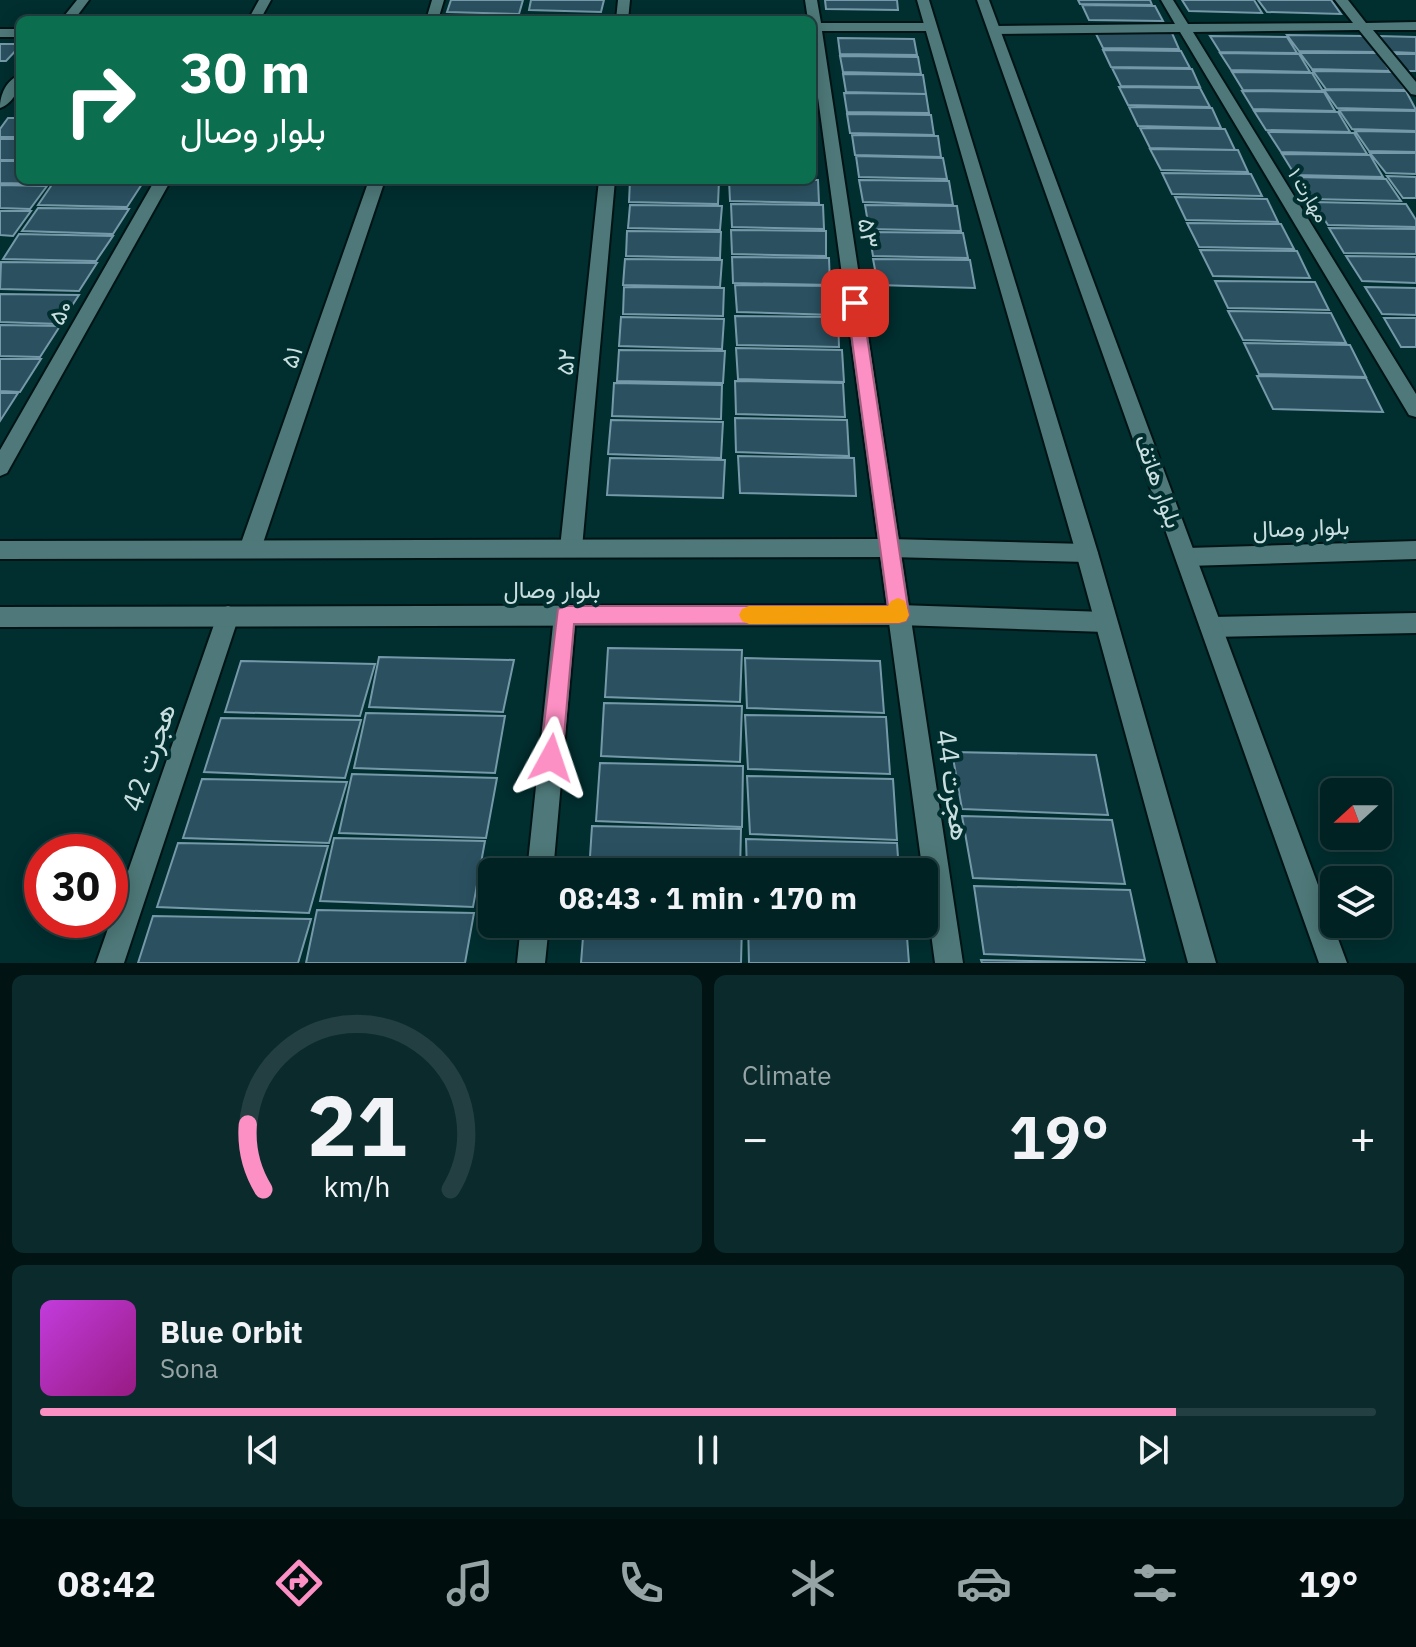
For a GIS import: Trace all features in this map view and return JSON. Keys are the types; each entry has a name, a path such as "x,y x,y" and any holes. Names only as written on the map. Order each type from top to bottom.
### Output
{"street":[{"path":"70,16 83,0"},
{"path":"923,0 1087,553 1202,963"},
{"name":"بلوار هاتف","path":"983,0 1333,963"},
{"name":"مهارت ۱","path":"1167,0 1416,410"},
{"path":"1341,0 1416,91"},
{"path":"995,30 1416,26"},
{"path":"816,27 931,27"},
{"name":"۵۳","path":"816,41 899,615"},
{"path":"0,104 16,84"},
{"name":"۵۰","path":"0,468 161,184"},
{"name":"۵۱","path":"250,549 376,184"},
{"name":"۵۲","path":"571,548 607,184"},
{"name":"بلوار وصال","path":"0,550 890,548 1087,553"},
{"name":"بلوار وصال","path":"1187,557 1416,550"},
{"path":"541,858 565,615"},
{"name":"بلوار وصال","path":"0,617 899,615 1105,622"},
{"name":"هجرت 44","path":"899,615 949,963"},
{"name":"هجرت 42","path":"110,963 228,616"},
{"path":"1211,627 1416,623"},
{"path":"531,963 534,938"}],"building":[{"path":"451,0 523,0 519,14 447,12"},
{"path":"531,0 604,0 601,12 529,10"},
{"path":"825,0 897,0 898,10 826,9"},
{"path":"1078,0 1150,0 1152,5 1080,4"},
{"path":"1182,0 1254,0 1262,13 1189,11"},
{"path":"1258,0 1331,0 1341,14 1267,12"},
{"path":"1082,5 1155,6 1163,21 1089,20"},
{"path":"1095,32 1172,33 1179,49 1103,48"},
{"path":"1287,35 1364,36 1376,52 1299,51"},
{"path":"1210,36 1287,37 1297,53 1220,52"},
{"path":"1378,36 1416,37 1416,53 1392,52"},
{"path":"838,38 914,39 917,55 840,54"},
{"path":"0,44 16,44 16,50 6,61 0,61"},
{"path":"1103,50 1181,51 1190,68 1111,67"},
{"path":"1220,53 1299,54 1310,72 1231,70"},
{"path":"1300,53 1378,53 1390,71 1312,69"},
{"path":"1392,54 1416,54 1416,71 1406,71"},
{"path":"840,56 918,57 921,74 843,72"},
{"path":"1112,68 1192,69 1200,87 1121,86"},
{"path":"1313,71 1393,72 1406,90 1326,89"},
{"path":"1232,72 1312,73 1323,91 1243,90"},
{"path":"843,74 923,75 926,94 846,92"},
{"path":"1119,87 1200,88 1210,107 1128,105"},
{"path":"1324,90 1406,91 1416,110 1337,108"},
{"path":"1242,91 1324,92 1335,111 1253,109"},
{"path":"844,93 926,94 929,113 847,112"},
{"path":"1129,107 1212,108 1221,128 1138,126"},
{"path":"1339,110 1416,111 1416,131 1352,129"},
{"path":"1254,111 1338,112 1350,132 1266,130"},
{"path":"847,114 931,115 934,135 850,133"},
{"path":"8,118 16,118 16,137 0,137 0,129"},
{"path":"1140,128 1225,129 1235,150 1150,148"},
{"path":"1355,131 1416,132 1416,152 1369,151"},
{"path":"1268,132 1354,133 1367,154 1281,152"},
{"path":"852,135 938,136 941,157 855,155"},
{"path":"0,139 16,139 16,160 0,160"},
{"path":"1150,149 1238,150 1248,172 1161,170"},
{"path":"1370,153 1416,153 1416,174 1386,173"},
{"path":"1282,154 1370,155 1383,177 1295,175"},
{"path":"856,156 943,158 947,179 859,177"},
{"path":"0,161 16,161 16,183 0,183"},
{"path":"1162,173 1251,174 1262,196 1172,194"},
{"path":"1387,176 1416,177 1416,198 1403,198"},
{"path":"1296,177 1386,179 1401,201 1310,199"},
{"path":"818,180 819,203 730,201 729,184 816,184"},
{"path":"859,180 949,181 953,205 863,202"},
{"path":"52,184 142,184 127,207 38,205"},
{"path":"630,184 719,184 718,204 629,202"},
{"path":"0,185 47,186 30,209 0,208"},
{"path":"1175,197 1267,199 1278,222 1186,220"},
{"path":"1313,202 1406,204 1416,220 1416,227 1328,225"},
{"path":"731,204 823,205 824,229 732,227"},
{"path":"630,205 722,206 720,230 628,228"},
{"path":"865,205 957,206 961,231 869,229"},
{"path":"38,208 129,209 113,234 22,231"},
{"path":"0,211 31,211 13,236 0,235"},
{"path":"1187,223 1281,224 1294,249 1199,247"},
{"path":"1329,228 1416,229 1416,254 1344,253"},
{"path":"731,230 826,231 826,256 732,254"},
{"path":"627,231 721,232 720,258 626,256"},
{"path":"869,232 963,233 968,258 873,256"},
{"path":"19,234 113,236 96,261 3,259"},
{"path":"1200,250 1297,251 1310,278 1213,276"},
{"path":"1346,256 1416,257 1416,283 1362,281"},
{"path":"732,257 829,258 830,285 733,283"},
{"path":"625,259 722,260 720,287 623,285"},
{"path":"873,259 970,260 975,288 878,285"},
{"path":"1,262 97,263 79,291 0,289"},
{"path":"1215,281 1315,282 1329,310 1228,308"},
{"path":"735,285 835,286 836,315 737,312"},
{"path":"624,287 724,288 723,316 623,314"},
{"path":"1365,287 1416,288 1416,315 1382,314"},
{"path":"0,294 79,295 60,324 0,322"},
{"path":"1228,311 1331,313 1346,343 1243,340"},
{"path":"735,316 838,317 839,347 737,345"},
{"path":"621,317 724,319 722,349 619,346"},
{"path":"1384,318 1416,318 1416,347 1401,347"},
{"path":"0,325 60,326 40,357 0,356"},
{"path":"1244,343 1350,345 1366,377 1259,374"},
{"path":"736,348 842,350 844,382 738,379"},
{"path":"619,350 725,351 723,383 617,381"},
{"path":"0,359 41,359 20,392 0,391"},
{"path":"1257,376 1366,378 1383,412 1273,409"},
{"path":"735,381 843,383 845,417 736,414"},
{"path":"614,383 722,385 721,419 612,416"},
{"path":"0,393 18,393 0,421"},
{"path":"735,418 847,420 849,456 736,452"},
{"path":"611,420 723,422 721,458 608,454"},
{"path":"738,456 854,458 856,496 740,493"},
{"path":"610,458 725,460 723,498 607,495"},
{"path":"608,648 742,650 740,702 605,697"},
{"path":"379,657 514,660 503,712 369,707"},
{"path":"745,658 880,661 884,713 747,708"},
{"path":"241,661 375,664 360,716 225,712"},
{"path":"604,703 742,706 740,762 601,756"},
{"path":"366,713 505,716 495,773 354,768"},
{"path":"745,715 886,717 890,774 748,769"},
{"path":"221,718 361,720 345,778 204,772"},
{"path":"952,752 1096,755 1108,815 962,809"},
{"path":"600,763 743,766 742,827 596,821"},
{"path":"352,774 497,778 486,838 339,833"},
{"path":"747,776 893,779 897,840 750,834"},
{"path":"202,779 347,782 329,843 183,838"},
{"path":"962,816 1112,820 1125,884 973,878"},
{"path":"592,826 741,829 740,858 590,858"},
{"path":"334,838 485,841 482,858 478,858 473,907 320,901"},
{"path":"746,839 897,843 898,858 747,858"},
{"path":"178,843 328,846 309,913 157,907"},
{"path":"974,886 1130,890 1145,960 984,954"},
{"path":"317,910 474,913 465,963 306,963"},
{"path":"153,916 311,919 298,963 138,963"},
{"path":"583,938 742,938 741,963 581,963"},
{"path":"748,938 907,938 909,963 749,963"},
{"path":"981,960 1145,963 982,963"}],"slow traffic":[{"path":"749,615 899,615 898,607"}],"route":[{"path":"551,758 565,615 899,615 855,303"}]}
